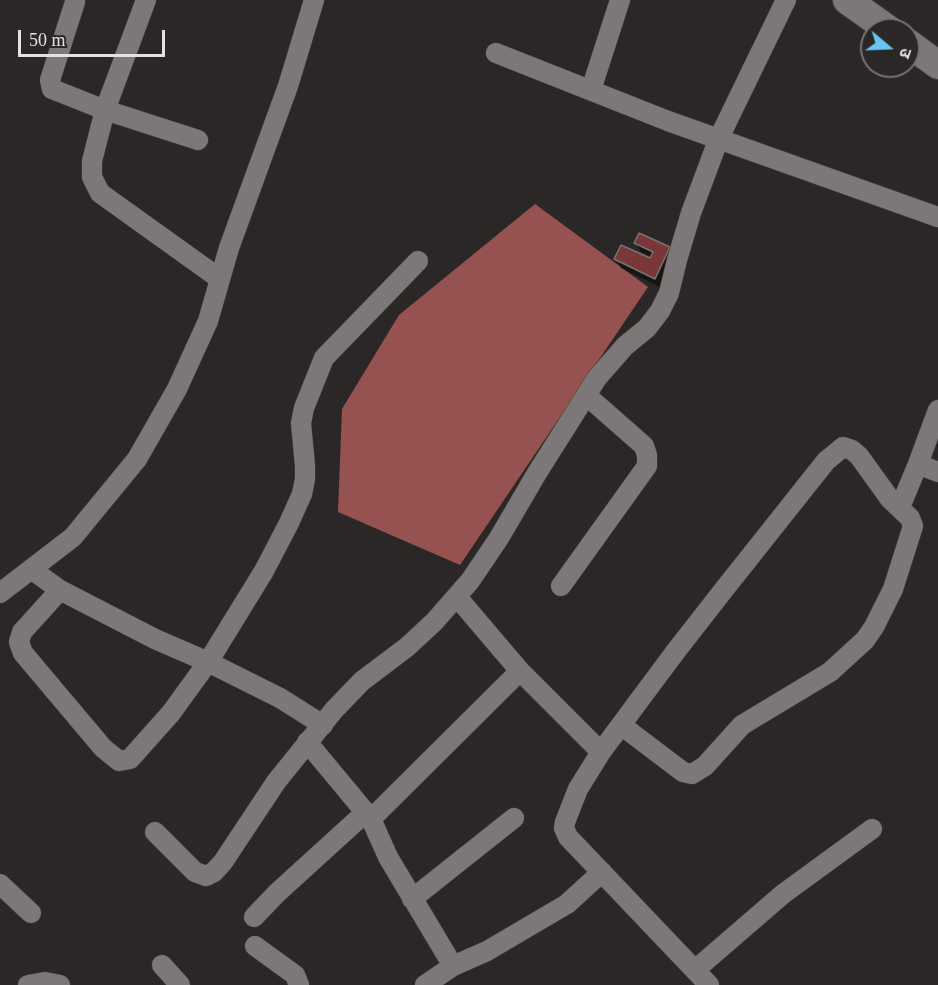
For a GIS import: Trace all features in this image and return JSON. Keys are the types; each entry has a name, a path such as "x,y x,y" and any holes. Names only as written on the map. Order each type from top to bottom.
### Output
{"main road":[{"path":"847,0 872,18"},
{"path":"920,52 938,65"}],"street":[{"path":"146,0 105,110 92,161 92,177 100,193 220,279"},
{"path":"0,592 73,537 137,459 177,389 208,321 229,248 288,86 314,0"},
{"path":"591,90 620,0"},
{"path":"154,832 195,872 202,876 209,876 224,862 276,782 306,742 362,681 407,647 456,597 499,538 586,395 612,360 647,328 660,310 669,293 676,260 718,138 786,0"},
{"path":"75,2 50,80 50,87 56,92 105,110 198,140"},
{"path":"496,53 668,121 938,217"},
{"path":"60,590 22,632 19,642 23,653 103,748 119,761 130,759 171,713 208,662 264,571 302,494 305,466 300,423 313,382 324,358 418,261"},
{"path":"561,586 647,466 644,446 586,395"},
{"path":"900,507 938,410"},
{"path":"621,725 683,772 692,774 705,766 742,725 839,666 870,634 892,589 913,526 910,518 885,493 859,456 848,447 843,447 826,461 722,592 621,725 601,752 578,789 566,815 564,828 568,837 709,985"},
{"path":"918,464 938,472"},
{"path":"31,569 60,590 155,639 208,662 280,698 323,724"},
{"path":"456,597 520,671 601,752"},
{"path":"254,917 277,893 368,815 520,671"},
{"path":"306,742 368,815 388,858 453,966"},
{"path":"412,898 514,818"},
{"path":"695,970 774,901 872,830"},
{"path":"425,985 453,966 487,951 567,904 602,872"},
{"path":"0,884 31,913"},
{"path":"255,946 294,975 299,985"},
{"path":"162,965 180,985"},
{"path":"28,985 45,982 60,985"}],"shaded area":[{"path":"535,204 648,287 460,565 338,512 342,409 399,315"}],"building":[{"path":"639,233 670,247 655,279 614,259 621,245 650,258 653,252 634,243"}]}
